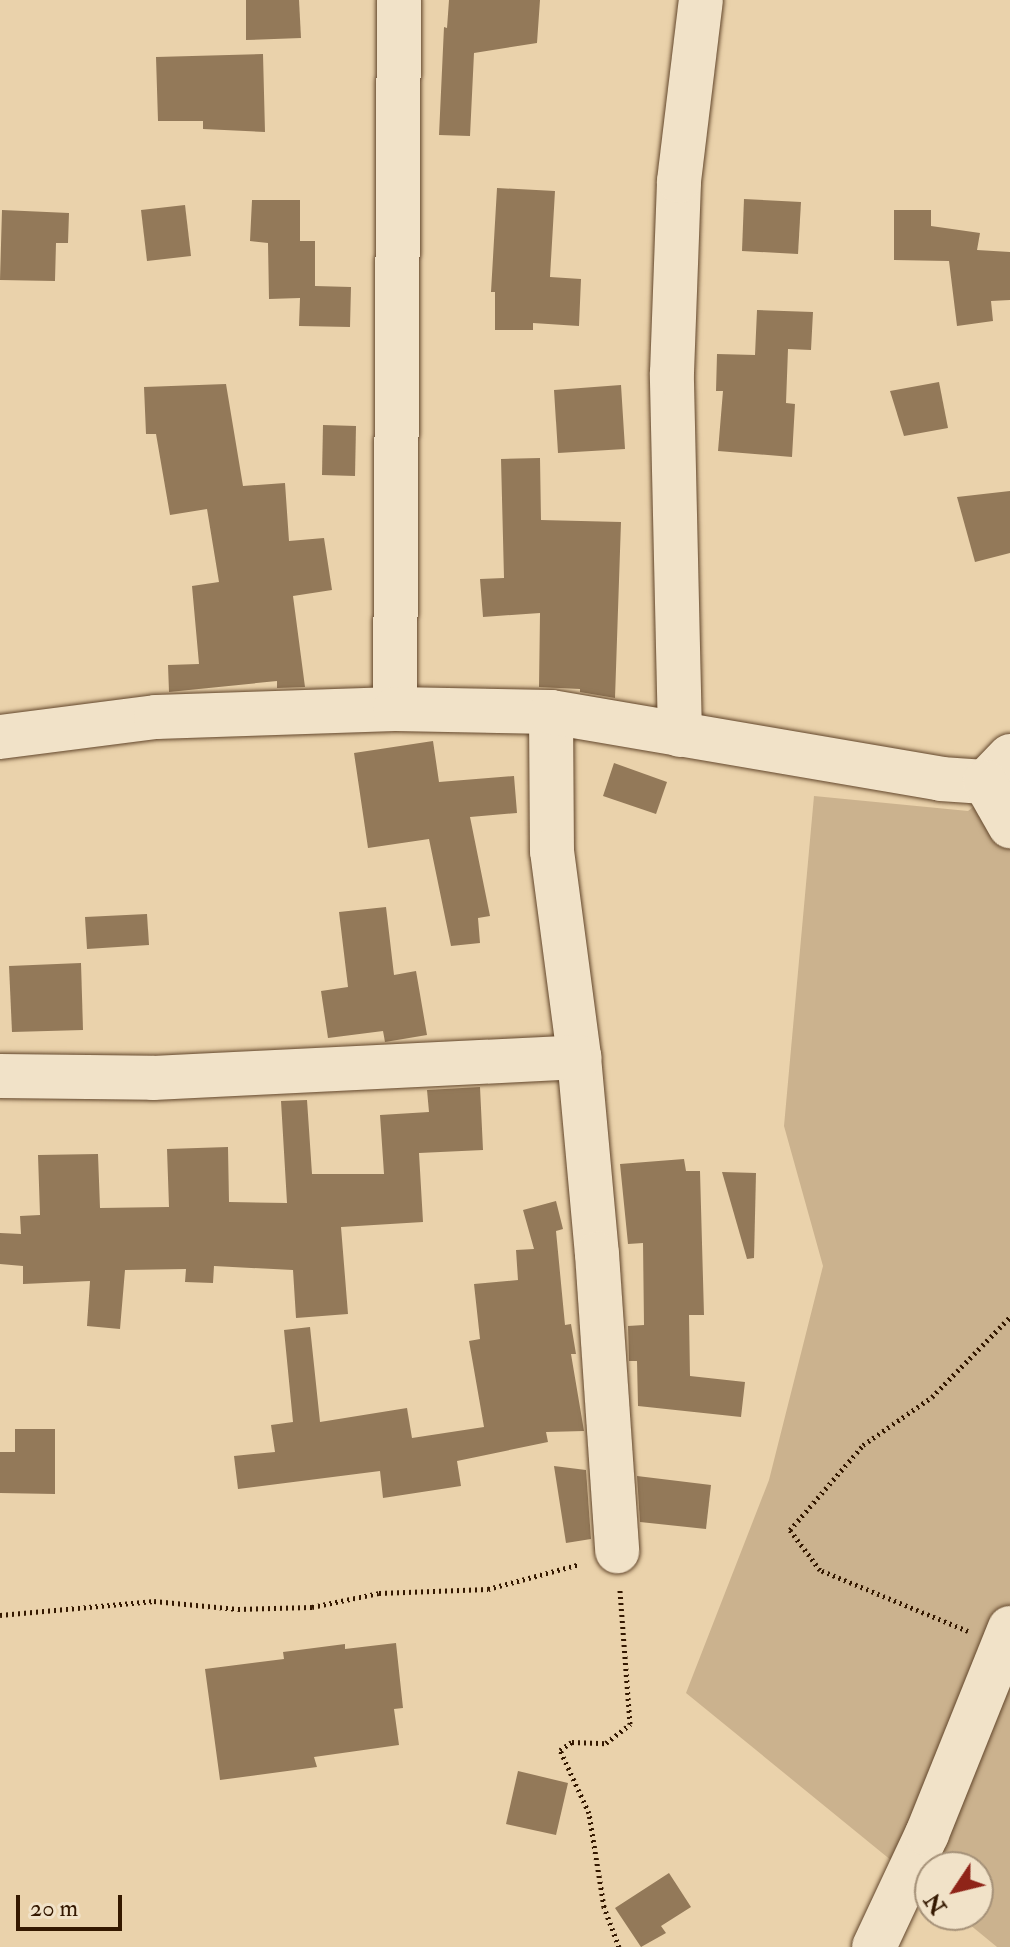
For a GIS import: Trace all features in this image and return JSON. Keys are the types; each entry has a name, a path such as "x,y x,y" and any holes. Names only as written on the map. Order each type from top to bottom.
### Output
{"street":[{"path":"395,709 399,0"},
{"path":"680,735 672,373 679,181 701,0"},
{"path":"0,737 156,717 395,709 551,712 941,779 997,769 1010,826"},
{"path":"551,712 552,851 579,1057 599,1269 617,1551"},
{"path":"0,1076 153,1078 579,1057"},
{"path":"874,1947 927,1834 1006,1637"}],"path":[{"path":"1006,1637 820,1570 790,1530 863,1445 932,1397 1010,1317"},
{"path":"0,1615 154,1601 238,1609 312,1607 379,1593 488,1589 554,1573 617,1551 630,1724 606,1743 572,1742 560,1750 589,1813 604,1907 619,1947"}],"shaded area":[{"path":"1010,778 1010,1947 997,1947 978,1931 994,1931 994,1851 914,1851 914,1879 686,1693 769,1480 823,1266 784,1126 814,796 968,811"}],"building":[{"path":"246,0 299,0 301,38 246,40"},
{"path":"449,0 540,0 537,43 474,53 470,136 439,135 444,27 447,28"},
{"path":"263,54 265,132 203,129 203,121 158,121 156,57"},
{"path":"497,188 555,191 550,277 581,279 579,326 533,323 533,330 495,330 495,292 491,292"},
{"path":"744,199 801,202 798,254 742,251"},
{"path":"252,200 300,200 300,241 315,241 315,286 351,287 350,327 299,326 300,298 269,299 268,243 250,241"},
{"path":"185,205 191,256 147,261 141,210"},
{"path":"2,210 69,213 68,243 56,243 55,281 0,280"},
{"path":"894,210 931,210 931,226 980,233 977,250 1010,252 1010,300 991,301 993,321 957,326 949,261 894,260"},
{"path":"757,310 813,312 811,350 788,349 786,403 795,404 792,457 718,451 723,391 716,391 717,354 755,355"},
{"path":"939,382 948,428 904,436 890,391"},
{"path":"226,384 243,486 285,483 289,541 324,538 332,590 293,596 305,687 277,688 277,681 169,692 168,665 199,664 192,586 219,582 207,509 170,515 156,434 146,434 144,387"},
{"path":"621,385 625,449 558,453 554,390"},
{"path":"323,425 356,426 355,476 322,475"},
{"path":"540,458 541,520 621,522 615,698 580,692 580,689 539,687 540,613 483,617 480,579 504,578 501,459"},
{"path":"1010,491 1010,553 975,562 957,497"},
{"path":"433,741 439,782 514,776 517,813 470,817 490,916 478,918 480,943 451,946 429,839 368,848 354,753"},
{"path":"614,763 667,782 656,814 603,796"},
{"path":"386,907 394,975 416,971 427,1035 385,1042 383,1031 328,1038 321,991 348,987 339,912"},
{"path":"147,914 149,945 87,949 85,917"},
{"path":"81,963 83,1030 12,1032 9,966"},
{"path":"480,1087 483,1150 419,1153 423,1222 341,1227 348,1314 296,1318 293,1270 214,1266 213,1283 185,1282 186,1269 125,1270 120,1329 87,1326 90,1281 23,1284 23,1266 0,1264 0,1233 21,1234 20,1216 40,1215 38,1155 98,1154 100,1208 169,1207 167,1149 228,1147 229,1202 287,1203 281,1101 307,1100 312,1174 384,1174 380,1115 429,1112 427,1090"},
{"path":"684,1159 686,1171 700,1171 704,1315 689,1315 690,1376 745,1382 741,1417 638,1406 637,1361 629,1361 628,1326 644,1325 643,1243 628,1244 620,1164"},
{"path":"722,1172 756,1173 754,1258 747,1259"},
{"path":"556,1201 563,1229 556,1231 565,1325 571,1324 576,1354 571,1354 584,1431 546,1432 548,1442 457,1461 461,1486 383,1498 380,1471 238,1489 234,1456 275,1452 271,1425 293,1422 284,1330 310,1327 320,1422 407,1408 412,1438 484,1427 469,1341 480,1339 474,1284 518,1280 516,1250 534,1249 523,1210"},
{"path":"15,1429 55,1429 55,1494 0,1493 0,1452 15,1452"},
{"path":"554,1466 586,1470 591,1539 566,1543"},
{"path":"637,1476 711,1485 706,1529 640,1522"},
{"path":"396,1643 403,1708 394,1709 399,1745 314,1757 317,1767 220,1780 205,1669 284,1659 283,1652 345,1644 345,1649"},
{"path":"518,1771 568,1783 556,1835 506,1824"},
{"path":"669,1873 691,1907 661,1926 666,1933 641,1947 615,1908"}]}
